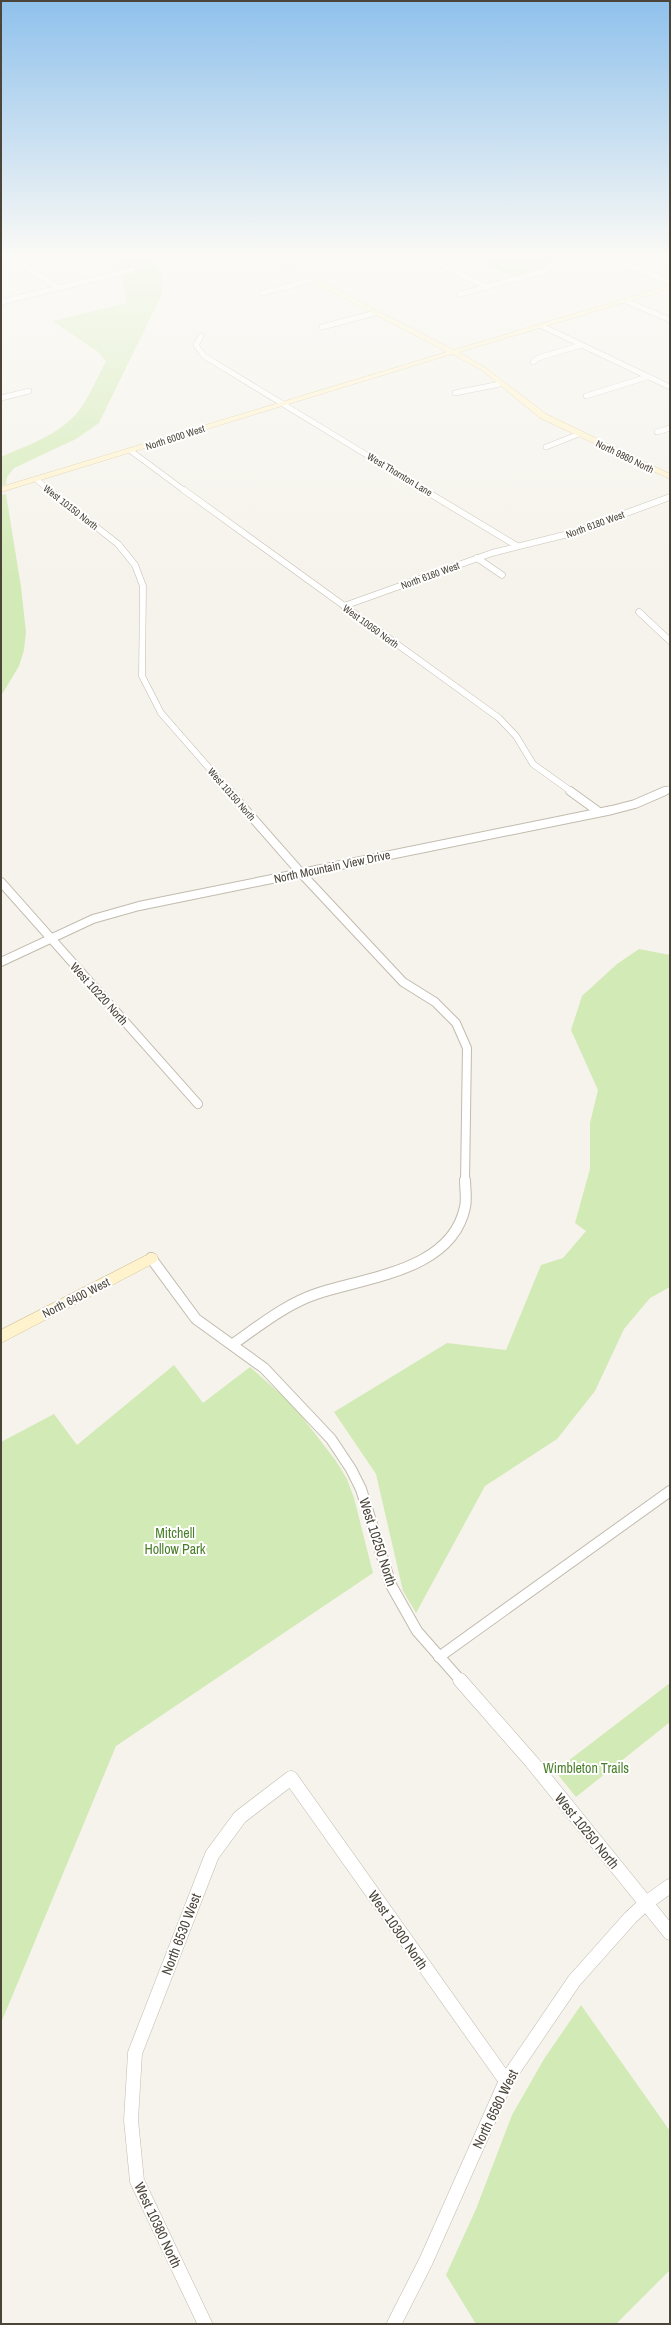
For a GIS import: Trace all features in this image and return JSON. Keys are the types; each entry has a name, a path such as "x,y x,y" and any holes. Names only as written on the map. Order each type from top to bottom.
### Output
{"street":[{"name":"West Thornton Lane","path":"219,364 283,402 517,546"},
{"name":"North 6000 West","path":"1,490 131,451 283,402 410,364"},
{"name":"North 9860 North","path":"475,364 485,370 500,384 543,416 670,477"},
{"path":"623,364 670,387"},
{"path":"586,396 647,376"},
{"path":"455,393 500,384"},
{"path":"1,398 29,391"},
{"path":"657,432 670,428"},
{"path":"546,447 580,434"},
{"name":"West 10050 North","path":"131,451 499,718 516,736 533,764 599,812"},
{"name":"West 10150 North","path":"37,480 118,544 135,565 143,586 142,676 161,713 301,873 403,982 435,1002 456,1023 467,1048 465,1207 453,1236 439,1250 395,1273 315,1294 291,1305 233,1344"},
{"name":"North 6180 West","path":"517,546 572,533 670,496"},
{"name":"North 6160 West","path":"344,606 477,558 517,546"},
{"path":"477,558 502,575"},
{"path":"639,612 670,641"},
{"name":"North Mountain View Drive","path":"1,962 51,940 93,919 138,906 599,812 635,804 670,789"},
{"name":"West 10220 North","path":"1,882 198,1104"},
{"name":"West 10250 North","path":"151,1258 196,1319 213,1333 233,1344 264,1368 296,1400 331,1439 351,1469 364,1496 385,1569 393,1591 417,1631 530,1761 670,1933"},
{"name":"North 6400 West","path":"1,1337 151,1258"},
{"path":"439,1657 670,1492"},
{"name":"West 10300 North","path":"290,1778 506,2081"},
{"name":"North 6530 West","path":"131,2120 135,2053 212,1855 240,1817 290,1778"},
{"name":"North 6580 West","path":"394,2324 426,2262 506,2081 574,1981 646,1903 670,1886"},
{"name":"West 10380 North","path":"131,2120 137,2181 205,2324"}],"green space":[{"path":"104,364 128,364 99,423 76,439 14,468 7,477 6,484 1,486 1,457 36,442 62,427 80,409"},
{"path":"6,494 21,587 26,632 24,650 19,666 1,696 1,495"},
{"path":"639,949 670,955 670,1287 650,1298 624,1329 595,1391 557,1439 485,1486 416,1613 403,1591 376,1474 334,1412 447,1343 506,1350 541,1265 563,1258 586,1231 575,1223 590,1169 590,1123 598,1090 571,1030 582,996 617,964"},
{"name":"Mitchell Hollow Park","path":"174,1365 203,1403 250,1367 293,1405 336,1461 347,1479 354,1498 373,1573 116,1746 1,2023 1,1442 54,1414 77,1445"},
{"name":"Wimbleton Trails","path":"670,1683 670,1722 576,1797 555,1771"},
{"path":"581,2005 670,2131 670,2270 616,2324 476,2324 446,2275 476,2209 512,2115 544,2059"}]}
